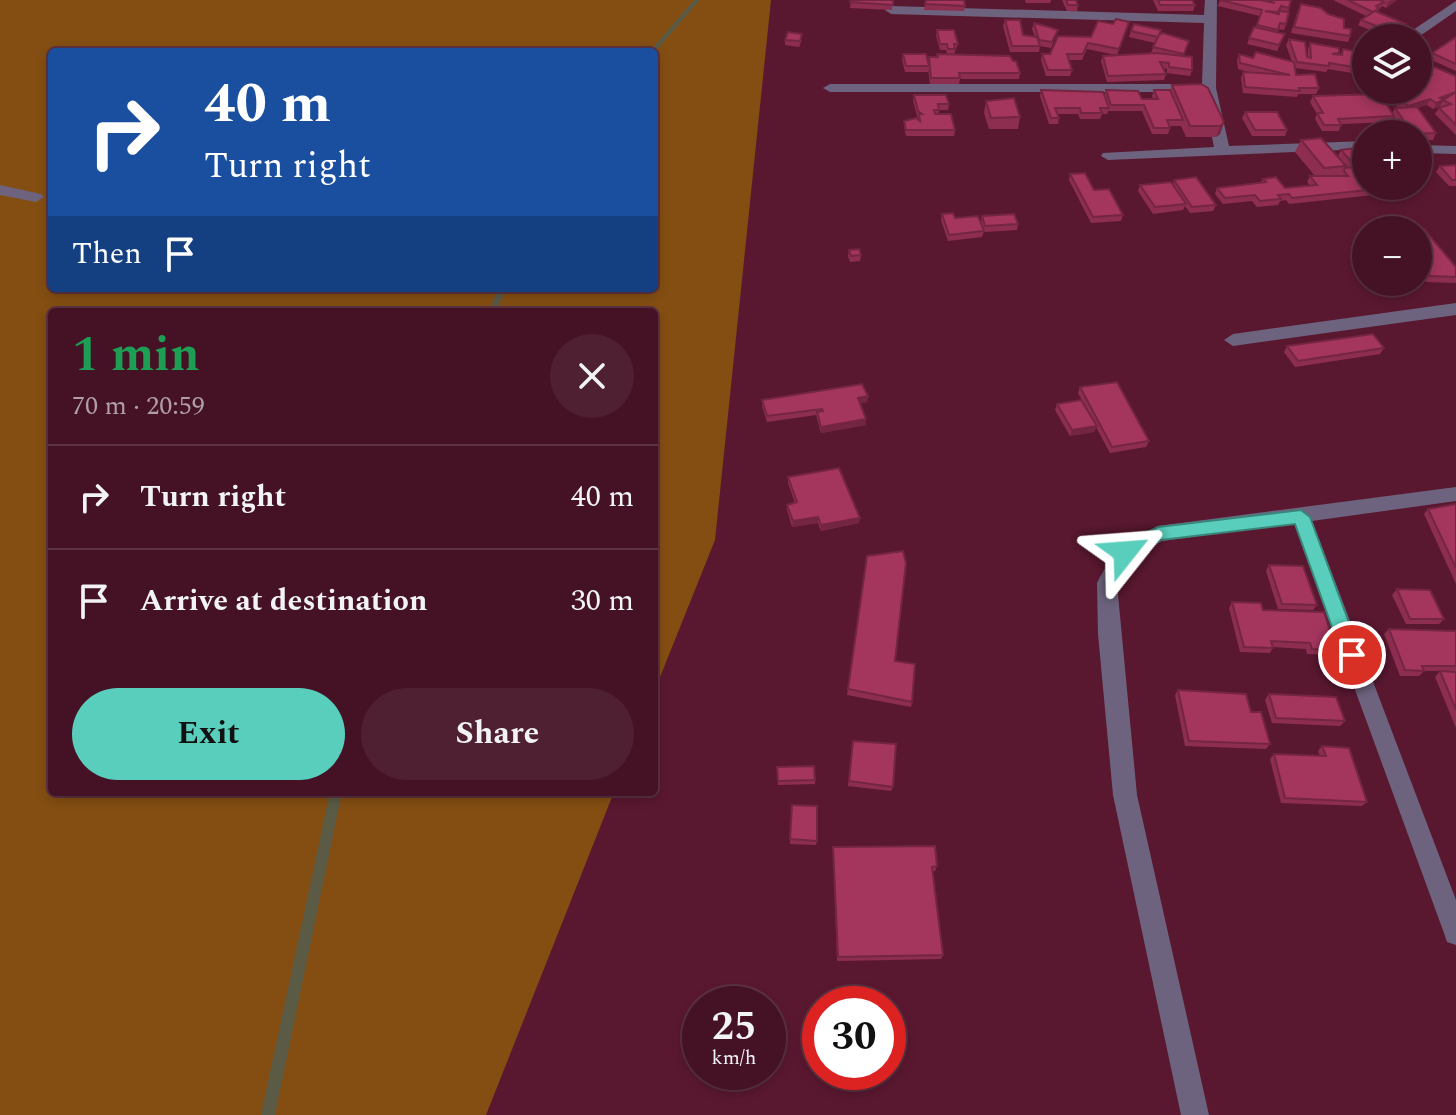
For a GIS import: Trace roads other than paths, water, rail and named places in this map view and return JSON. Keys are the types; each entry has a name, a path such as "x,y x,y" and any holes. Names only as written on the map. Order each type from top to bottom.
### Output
{"street":[{"path":"1211,0 1209,88 1222,149"},
{"path":"1428,24 1456,5"},
{"path":"891,10 1210,19"},
{"path":"830,88 1209,88"},
{"path":"1108,156 1352,145"},
{"path":"1432,149 1456,150"},
{"path":"0,190 36,197"},
{"path":"1233,340 1456,309"},
{"path":"1195,1115 1125,795 1107,583 1125,552 1158,534 1456,494"},
{"path":"1301,517 1456,933"}],"waterway":[{"path":"655,48 697,0"},
{"path":"494,308 501,292"},
{"path":"268,1115 335,796"}]}
